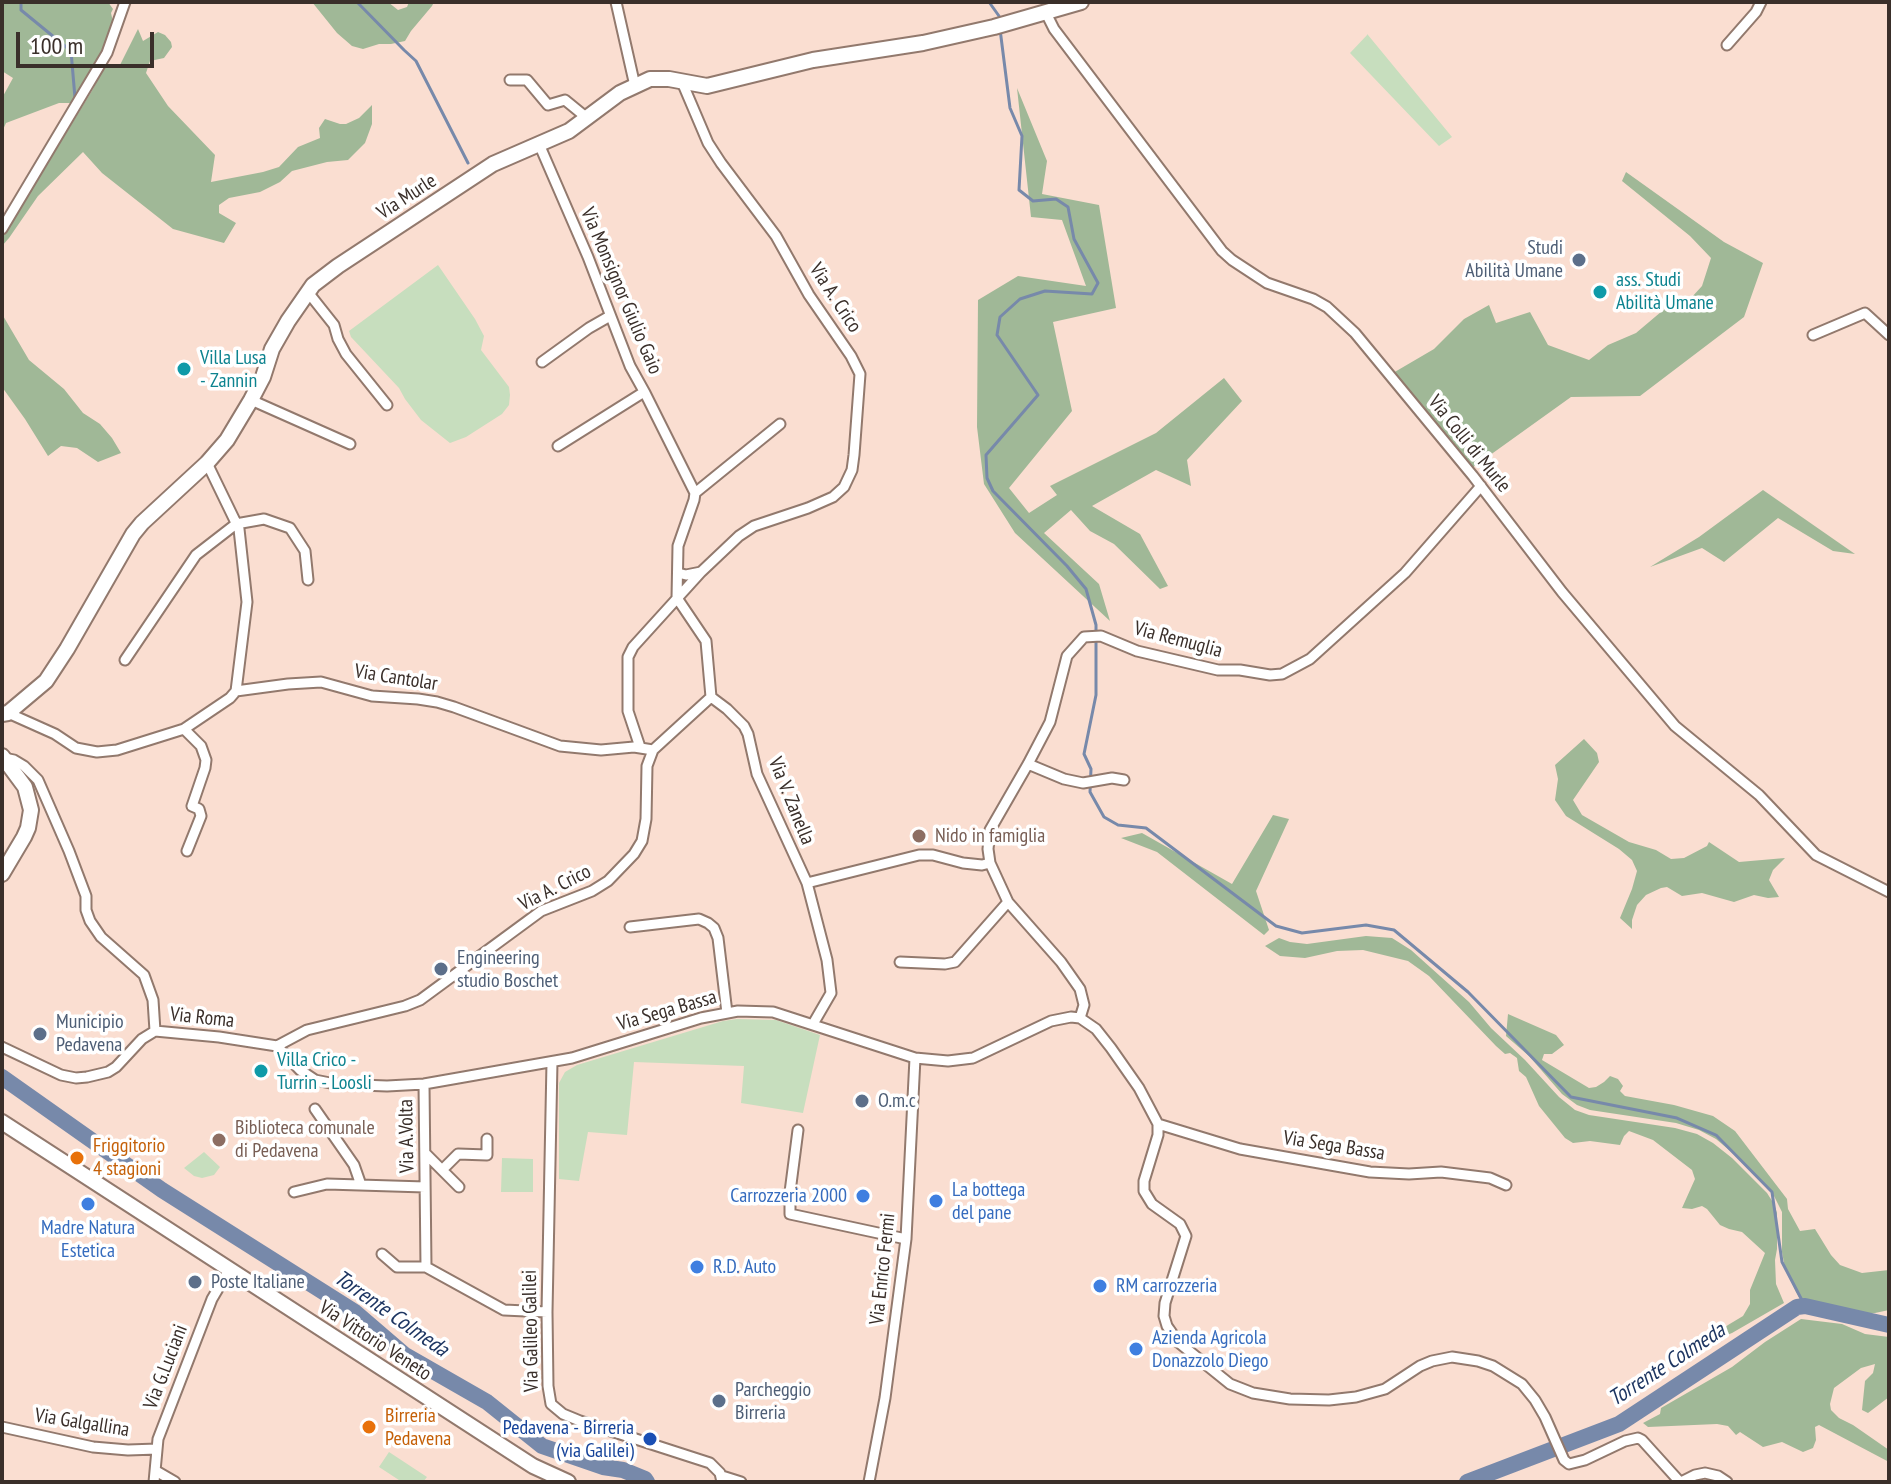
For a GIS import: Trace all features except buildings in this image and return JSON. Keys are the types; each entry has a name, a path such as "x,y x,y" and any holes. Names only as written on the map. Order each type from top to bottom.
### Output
{"main road":[{"name":"Via Murle","path":"5,713 46,681 133,534 227,440 251,400 279,335 307,291 328,273 493,164 569,131 620,93 650,79 707,86 813,60 923,43 1081,2"},
{"path":"2,874 24,837 31,810 25,787 3,757"},
{"name":"Via Vittorio Veneto","path":"2,1122 533,1466 568,1482"}],"street":[{"path":"2,229 107,53 125,2"},
{"path":"616,2 635,86"},
{"path":"1727,45 1761,2"},
{"name":"Via Colli di Murle","path":"1036,15 1046,13 1054,29 1222,251 1267,283 1313,299 1333,311 1371,351 1567,598 1675,726 1759,795 1816,855 1889,892"},
{"path":"510,80 527,80 548,105 565,100 587,118"},
{"name":"Via A. Crico","path":"677,598 739,536 754,526 808,508 833,497 844,487 852,470 860,374 809,295 776,236 708,143 682,82"},
{"name":"Via Monsignor Giulio Gaio","path":"539,144 588,257 630,366 695,493"},
{"path":"307,291 334,325 346,354 387,405"},
{"path":"1813,335 1865,313 1889,335"},
{"path":"542,362 610,316"},
{"path":"558,446 644,392"},
{"path":"251,400 350,444"},
{"path":"653,750 711,697 706,641 677,598 680,537 695,493 780,424"},
{"path":"5,713 55,734 76,748 97,752 117,750 184,729 236,691 247,602 239,529 207,463"},
{"name":"Via Remuglia","path":"1080,1018 1084,1005 1080,989 1061,962 1008,902 990,863 988,849 990,830 1050,722 1067,656 1079,640 1101,636 1137,651 1218,670 1282,674 1310,659 1405,573 1481,486"},
{"path":"125,660 196,555 236,524 264,519 290,528 305,551 308,580"},
{"path":"678,573 701,572"},
{"path":"640,747 628,711 628,657 633,647 677,598"},
{"name":"Via Cantolar","path":"236,691 311,682 328,683 372,696 437,702 560,746 601,750 640,747 653,750"},
{"name":"Via V. Zanella","path":"711,697 744,726 757,774 807,883 827,960 831,993 813,1024"},
{"path":"184,729 201,746 206,760 192,806 199,809 201,816 187,851"},
{"name":"Via A. Crico","path":"277,1046 307,1030 420,1000 541,911 592,891 608,881 642,841 646,819 647,766 653,750"},
{"path":"3,757 24,766 38,780 86,896 90,921 101,937 144,975 153,1000 155,1031"},
{"path":"1028,764 1064,779 1083,783 1112,778 1124,780"},
{"path":"807,883 919,855 933,855 963,863 990,863"},
{"path":"900,962 955,962 1008,902"},
{"path":"630,927 705,920 714,928 718,938 727,1013"},
{"name":"Via Sega Bassa","path":"277,1046 303,1073 322,1082 345,1085 424,1084 572,1058 701,1018 727,1013 773,1012 915,1058 948,1061 981,1055 1051,1021 1080,1018"},
{"path":"1080,1018 1096,1029 1118,1057 1145,1097 1158,1124 1144,1191 1152,1204 1180,1224 1186,1236 1165,1303 1165,1321 1178,1342 1230,1384 1253,1393 1290,1399 1342,1399 1385,1389 1432,1361 1463,1358 1493,1366 1522,1384 1545,1417 1564,1460 1569,1464 1638,1438 1681,1482 1705,1473 1727,1482"},
{"name":"Via Roma","path":"2,1047 61,1075 87,1077 116,1067 142,1039 155,1031 277,1046"},
{"name":"Via Enrico Fermi","path":"869,1482 885,1398 906,1239 915,1058"},
{"name":"Via Galileo Galilei","path":"552,1062 547,1312 550,1400 554,1408 580,1421 710,1463 722,1479"},
{"name":"Via A.Volta","path":"424,1084 426,1267"},
{"path":"315,1109 354,1165 361,1185"},
{"name":"Via Sega Bassa","path":"1158,1124 1240,1149 1370,1172 1441,1172 1490,1178 1506,1185"},
{"path":"798,1130 790,1214 906,1239"},
{"path":"442,1170 458,1154 487,1155 487,1139"},
{"path":"425,1153 459,1187"},
{"name":"Via A.Volta","path":"294,1192 327,1184 425,1187"},
{"path":"382,1254 397,1267 426,1267 504,1310 547,1312"},
{"name":"Via G.Luciani","path":"155,1477 158,1439 209,1308 229,1270"},
{"name":"Via Galgallina","path":"2,1427 93,1447 157,1449"},
{"path":"155,1477 175,1482"},
{"path":"722,1479 741,1482"}],"green space":[{"path":"2,2 108,2 113,9 113,22 98,59 72,103 59,103 6,123 2,132 2,98 13,78 2,71"},
{"path":"312,2 388,2 398,10 407,7 409,2 434,2 405,41 363,49 352,46 337,33"},
{"path":"138,29 143,41 158,32 171,42 172,47 164,58 150,61 146,73 168,106 215,155 211,182 279,167 298,147 320,138 319,128 325,119 346,124 359,118 372,105 372,124 365,143 348,160 292,171 280,182 260,192 229,198 219,205 219,213 236,223 224,243 173,229 102,173 83,152 38,196 2,246 2,238 104,66 120,65"},
{"path":"1368,34 1452,137 1439,146 1350,53"},
{"path":"1017,88 1047,161 1042,194 1099,205 1116,308 1053,322 1072,411 1009,488 1029,513 1057,495 1050,486 1156,433 1224,378 1242,401 1187,460 1191,486 1156,470 1092,506 1140,534 1168,586 1160,589 1114,544 1090,531 1071,510 1044,533 1099,584 1110,621 1015,533 984,484 977,427 978,300 1018,276 1086,286 1062,220 1031,217"},
{"path":"1626,172 1724,242 1763,263 1744,317 1640,396 1571,397 1472,468 1393,373 1434,349 1464,319 1489,305 1496,323 1530,312 1548,345 1589,360 1608,345 1636,333 1668,306 1691,298 1702,286 1711,258 1690,236 1622,181"},
{"path":"438,265 475,319 484,336 481,350 509,387 510,395 509,405 502,414 466,437 450,443 421,420 399,388 351,337 349,331"},
{"path":"2,314 29,360 64,389 83,413 100,424 121,453 98,462 77,448 61,446 48,456 2,387"},
{"path":"1763,490 1855,554 1833,551 1778,518 1724,562 1702,548 1650,567 1699,537"},
{"path":"1584,739 1597,753 1599,762 1573,800 1582,815 1629,842 1656,850 1671,859 1684,858 1709,842 1739,862 1785,858 1773,870 1769,880 1779,897 1754,895 1734,902 1702,893 1682,896 1667,887 1661,888 1646,895 1637,905 1632,929 1620,918 1637,871 1632,860 1566,816 1555,800 1558,779 1555,765"},
{"path":"1273,815 1289,819 1256,891 1269,930 1264,935 1157,852 1121,838 1142,833 1232,884"},
{"path":"1366,936 1392,938 1411,950 1469,1002 1491,1028 1575,1110 1697,1134 1732,1158 1774,1204 1777,1213 1776,1284 1784,1303 1712,1341 1715,1335 1743,1316 1750,1304 1750,1290 1765,1253 1742,1232 1720,1225 1702,1206 1682,1208 1695,1179 1692,1170 1653,1140 1629,1131 1620,1145 1590,1141 1573,1143 1565,1138 1539,1106 1526,1077 1519,1071 1517,1058 1510,1053 1505,1054 1496,1046 1429,976 1408,961 1363,950 1337,951 1305,958 1280,956 1265,946 1279,938 1307,944"},
{"path":"1508,1014 1556,1035 1564,1045 1552,1054 1544,1054 1542,1060 1589,1088 1596,1087 1610,1076 1618,1079 1623,1086 1620,1091 1625,1096 1713,1116 1735,1131 1787,1199 1788,1209 1800,1231 1815,1229 1840,1265 1862,1273 1889,1270 1889,1310 1845,1313 1839,1317 1806,1310 1785,1268 1782,1212 1771,1190 1716,1139 1699,1130 1577,1105 1562,1094 1529,1056 1506,1036"},
{"path":"737,1019 776,1020 820,1035 803,1113 741,1103 744,1066 634,1062 627,1135 588,1132 579,1181 559,1179 559,1083 565,1072 577,1065"},
{"path":"204,1152 220,1167 214,1175 202,1178 184,1168"},
{"path":"502,1158 533,1159 533,1192 501,1192"},
{"path":"1801,1319 1842,1324 1865,1334 1889,1337 1889,1397 1868,1413 1862,1410 1865,1381 1873,1373 1875,1364 1861,1368 1834,1388 1830,1404 1831,1410 1839,1418 1889,1450 1889,1462 1819,1425 1815,1427 1813,1448 1803,1452 1782,1442 1763,1447 1740,1432 1736,1435 1728,1426 1717,1424 1648,1427 1643,1423 1660,1414 1661,1408 1732,1367"},
{"path":"389,1452 427,1477 423,1482 402,1482 379,1467"}],"waterway":[{"path":"21,2 21,10 71,51 75,98"},
{"path":"357,2 416,61 468,163"},
{"path":"989,2 999,21"},
{"path":"1000,29 1010,108 1022,136 1019,190 1033,201 1056,199 1068,207 1074,239 1098,283 1092,294 1045,291 1020,299 1000,317 997,335 1038,395 986,455 987,478 993,491 1086,589 1096,625 1096,695 1084,754 1091,769 1090,792 1104,817 1118,825 1146,828 1276,926 1302,933 1366,925 1394,930 1468,992 1571,1097 1677,1118 1716,1135 1772,1192 1782,1262 1805,1306"},
{"name":"Torrente Colmeda","path":"2,1077 162,1190 355,1312 405,1355 487,1402 542,1446 603,1467 623,1470 647,1482"},
{"name":"Torrente Colmeda","path":"1467,1482 1619,1424 1797,1307 1805,1306 1889,1325"}],"place":[{"name":"Studi Abilità Umane","path":"1579,260"},
{"name":"ass. Studi Abilità Umane","path":"1600,292"},
{"name":"Villa Lusa - Zannin","path":"184,369"},
{"name":"Nido in famiglia","path":"919,836"},
{"name":"Engineering studio Boschet","path":"441,969"},
{"name":"Municipio Pedavena","path":"40,1034"},
{"name":"Villa Crico - Turrin - Loosli","path":"261,1071"},
{"name":"O.m.c","path":"862,1101"},
{"name":"Biblioteca comunale di Pedavena","path":"219,1140"},
{"name":"Friggitorio 4 stagioni","path":"77,1158"},
{"name":"Carrozzeria 2000","path":"863,1196"},
{"name":"La bottega del pane","path":"936,1201"},
{"name":"Madre Natura Estetica","path":"88,1204"},
{"name":"R.D. Auto","path":"697,1267"},
{"name":"Poste Italiane","path":"195,1282"},
{"name":"RM carrozzeria","path":"1100,1286"},
{"name":"Azienda Agricola Donazzolo Diego","path":"1136,1349"},
{"name":"Parcheggio Birreria","path":"719,1401"},
{"name":"Birreria Pedavena","path":"369,1427"},
{"name":"Pedavena - Birreria (via Galilei)","path":"650,1439"}]}
